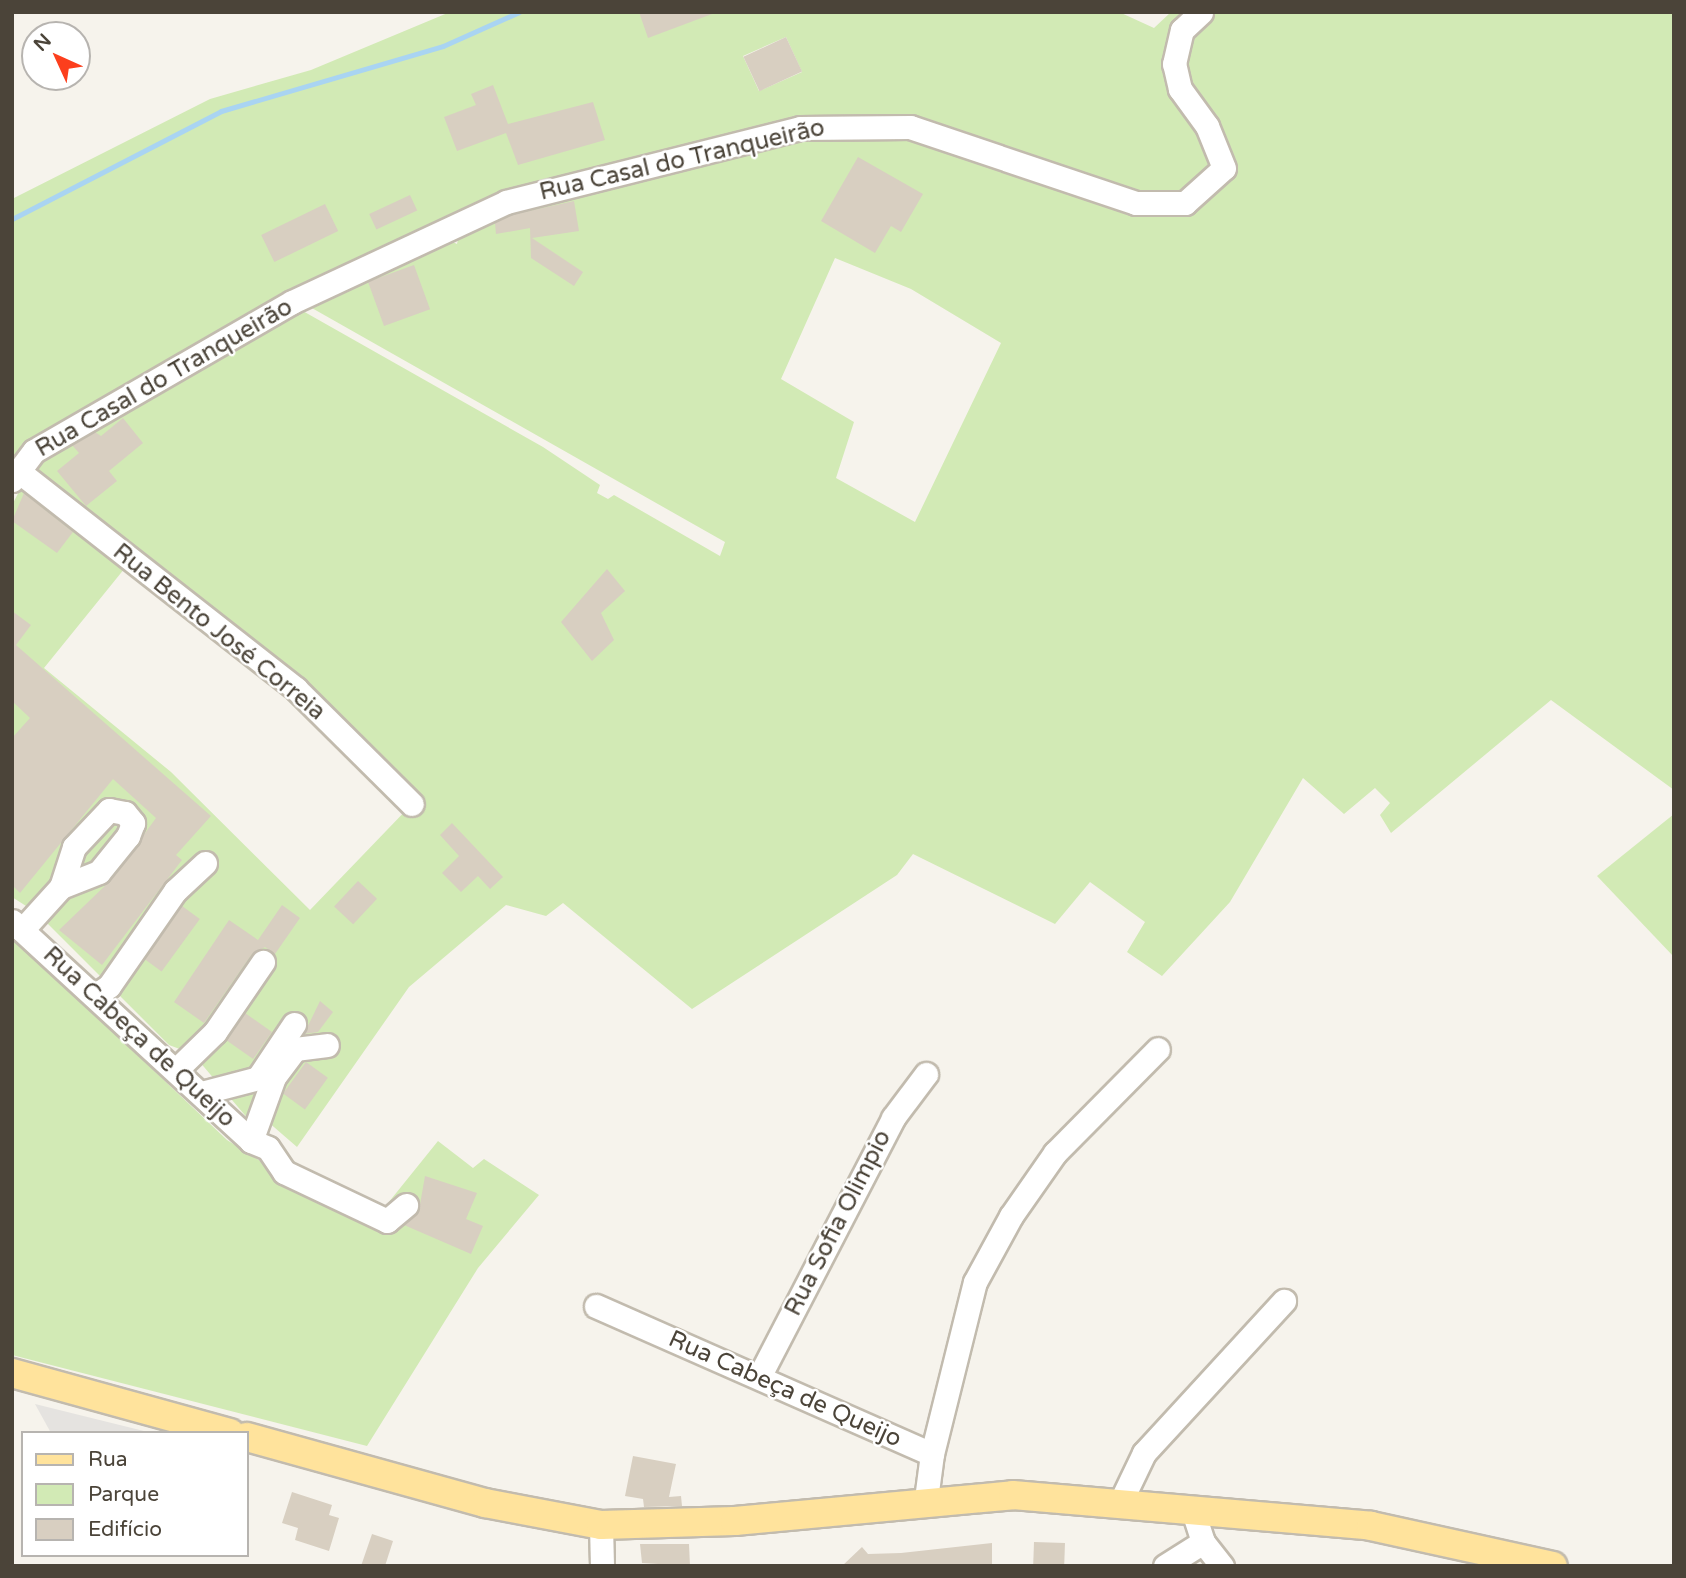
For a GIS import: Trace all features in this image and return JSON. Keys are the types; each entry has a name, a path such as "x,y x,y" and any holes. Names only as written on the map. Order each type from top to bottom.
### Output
{"main road":[{"path":"12,1373 223,1431"},
{"path":"248,1437 485,1503 601,1525 735,1521 926,1499 1013,1495 1121,1501 1392,1530 1553,1566"}],"street":[{"name":"Rua Casal do Tranqueirão","path":"15,475 34,451 292,302 506,202 800,128 910,127 1136,203 1185,203 1224,168 1207,126 1180,89 1174,64 1182,30 1201,12"},
{"name":"Rua Bento José Correia","path":"15,475 296,690 412,804"},
{"path":"96,995 109,986 175,891 205,863"},
{"path":"17,925 61,887"},
{"name":"Rua Cabeça de Queijo","path":"17,925 260,1144 284,1172 387,1221 406,1205"},
{"path":"177,1069 215,1032 263,962"},
{"path":"201,1093 258,1078 294,1024"},
{"path":"260,1144 274,1077 295,1049 327,1045"},
{"path":"932,1454 975,1282 1011,1216 1055,1153 1158,1049"},
{"name":"Rua Sofia Olimpio","path":"759,1377 893,1118 926,1074"},
{"path":"1121,1501 1144,1453 1284,1301"},
{"name":"Rua Cabeça de Queijo","path":"596,1306 932,1454 926,1499"},
{"path":"1192,1508 1203,1542 1222,1566"},
{"path":"601,1525 602,1566"},
{"path":"1165,1566 1203,1542"}],"green space":[{"path":"450,12 1119,12 1154,28 1171,12 1199,12 1176,46 1221,167 1167,205 847,116 469,213 12,470 12,199 210,99 311,70","holes":["786,37 802,72 759,91 743,56"]},
{"path":"1203,12 1674,12 1674,790 1551,700 1391,833 1380,815 1390,803 1375,788 1344,814 1303,778 1230,902 1162,976 1127,952 1145,922 1090,882 1055,924 913,854 897,875 692,1009 563,903 546,916 506,905 409,987 297,1147 267,1121 249,1120 193,1054 169,1045 37,913 12,897 12,505 23,484 129,563 44,668 171,772 310,910 412,804 29,472 33,462 294,306 543,447 600,485 597,493 608,499 614,495 720,556 725,542 303,303 442,237 457,244 460,230 493,212 831,126 910,127 1167,209 1226,168 1176,64","holes":["835,258 911,289 1001,343 915,522 836,478 854,422 781,379"]},
{"path":"1674,814 1674,957 1597,876"},
{"path":"12,936 227,1140 306,1190 384,1208 438,1141 473,1168 484,1159 539,1195 478,1268 367,1446 12,1355"}],"shaded area":[{"path":"35,1404 144,1431 50,1431"}],"building":[{"path":"639,12 712,12 712,14 648,38"},
{"path":"786,37 802,71 759,91 743,57"},
{"path":"493,85 508,124 593,102 605,140 518,165 506,133 457,151 444,117 476,105 471,94"},
{"path":"858,157 923,194 901,232 891,226 875,253 821,221"},
{"path":"410,195 417,210 376,229 369,214"},
{"path":"574,201 579,231 532,238 583,272 574,286 531,258 530,228 496,234 495,223 511,215"},
{"path":"325,204 338,231 274,262 261,235"},
{"path":"414,265 430,309 384,326 368,282"},
{"path":"123,418 143,443 109,471 117,481 86,506 57,471 79,453 72,445 95,432 101,436"},
{"path":"24,493 73,532 57,553 12,521"},
{"path":"607,569 625,591 601,613 614,640 592,661 561,622"},
{"path":"12,611 31,625 16,645 211,816 176,855 182,860 102,965 59,930 110,881 156,818 113,779 20,893 12,885 12,738 30,718 12,701"},
{"path":"452,823 503,877 490,889 478,876 461,892 442,873 459,856 440,835"},
{"path":"358,881 377,899 353,924 334,907"},
{"path":"282,905 300,918 275,954 265,947 252,954 204,1023 174,1002 229,920 258,940"},
{"path":"182,906 200,919 162,972 144,959"},
{"path":"320,1001 333,1012 318,1032 304,1034"},
{"path":"245,1013 272,1032 253,1059 226,1040"},
{"path":"306,1062 328,1078 305,1109 283,1094"},
{"path":"425,1176 477,1193 466,1219 483,1226 471,1254 404,1225 419,1210"},
{"path":"633,1456 676,1464 669,1497 681,1496 682,1506 644,1507 643,1499 625,1496"},
{"path":"292,1492 332,1505 329,1515 339,1518 329,1551 295,1540 298,1528 282,1523"},
{"path":"372,1534 393,1541 385,1566 361,1566"},
{"path":"1034,1542 1065,1543 1064,1566 1033,1566"},
{"path":"992,1543 992,1566 842,1566 862,1547 868,1554 901,1553"},
{"path":"640,1544 689,1544 690,1566 642,1563"}],"waterway":[{"path":"12,219 221,111 443,46 519,12"}]}
